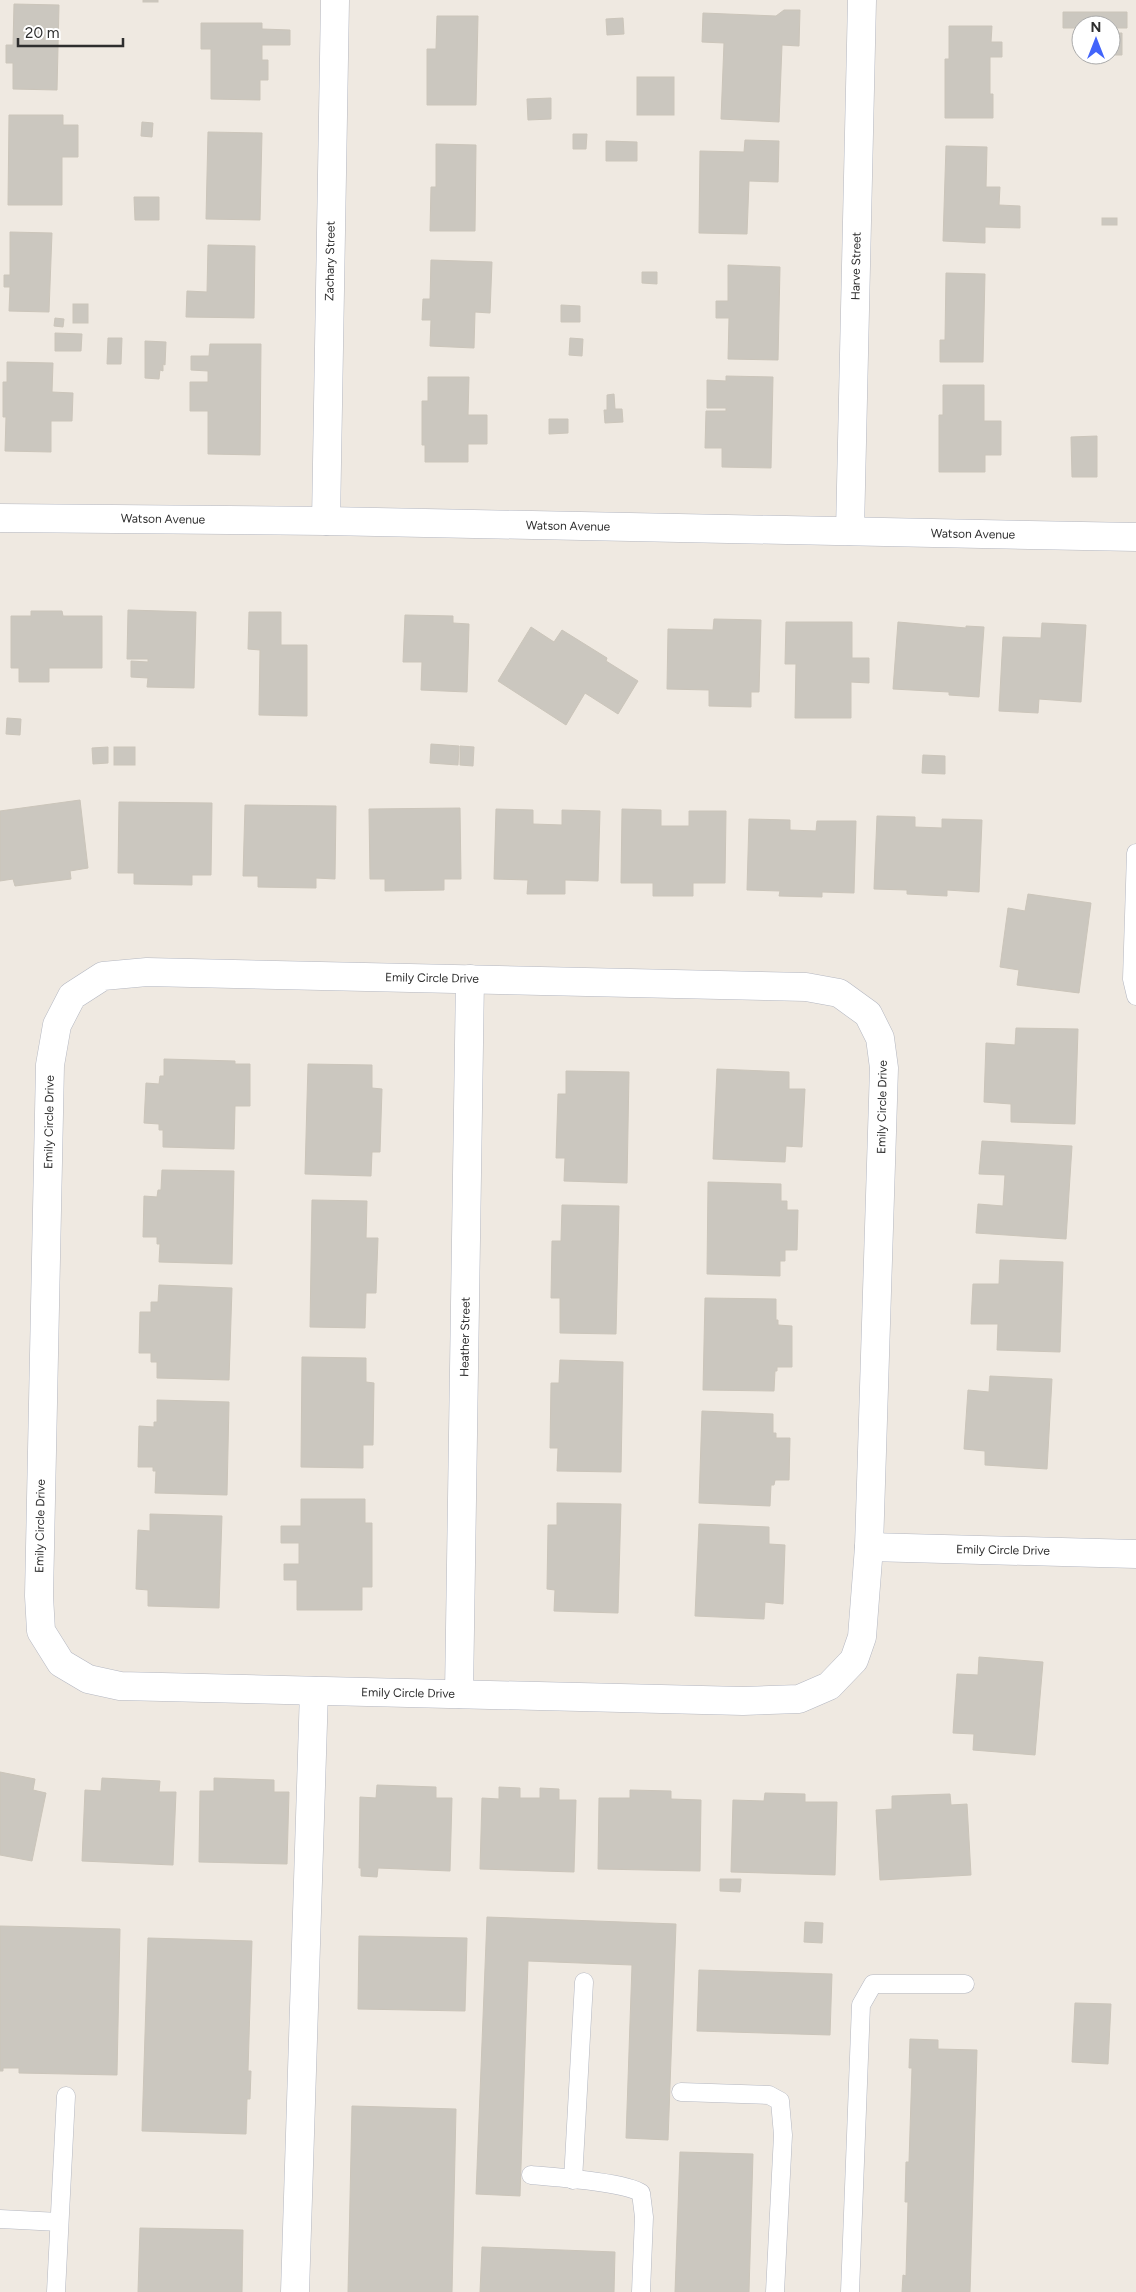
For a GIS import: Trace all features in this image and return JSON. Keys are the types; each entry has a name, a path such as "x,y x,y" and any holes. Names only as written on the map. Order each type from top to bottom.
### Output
{"street":[{"name":"Zachary Street","path":"326,521 335,0"},
{"name":"Harve Street","path":"850,531 862,0"},
{"name":"Watson Avenue","path":"0,518 326,521 1136,537"},
{"name":"Emily Circle Drive","path":"147,972 470,979 806,987 839,993 868,1014 880,1038 884,1068 870,1547 862,1637 854,1660 829,1686 799,1699 743,1701 120,1686 88,1679 61,1663 40,1631 39,1596 50,1065 58,1025 72,996 104,976 147,972"},
{"name":"Heather Street","path":"460,1694 470,979"},
{"name":"Emily Circle Drive","path":"870,1547 1136,1554"},
{"path":"295,2292 314,1691"}],"lane":[{"path":"1136,853 1132,979 1136,996"},
{"path":"573,2180 584,1982"},
{"path":"850,2292 861,2005 873,1984 965,1984"},
{"path":"681,2092 768,2095 780,2101 783,2135 775,2292"},
{"path":"56,2292 66,2096"},
{"path":"531,2175 635,2189 641,2193 644,2234 641,2292"},
{"path":"0,2219 59,2222"}],"building":[{"path":"143,0 158,0 158,2 143,2"},
{"path":"14,4 59,5 57,90 13,89 13,63 6,63 6,45 13,45"},
{"path":"784,10 800,10 799,46 782,45 779,122 721,119 724,43 702,42 703,13 776,16"},
{"path":"1063,12 1127,12 1127,28 1121,28 1121,15 1071,15 1071,28 1063,28"},
{"path":"437,16 478,16 476,105 427,105 427,49 436,49"},
{"path":"623,18 624,34 607,35 606,19"},
{"path":"201,23 262,23 262,29 290,30 290,45 262,45 262,60 268,60 268,80 260,80 260,100 211,99 211,49 201,49"},
{"path":"949,26 992,26 991,42 1002,42 1002,57 990,57 990,94 993,94 993,118 945,118 945,59 949,59"},
{"path":"1121,33 1122,33 1121,55"},
{"path":"637,77 674,77 674,115 637,115"},
{"path":"551,98 551,119 528,120 527,99"},
{"path":"9,115 63,115 63,125 78,125 78,157 62,157 62,205 8,205"},
{"path":"142,122 153,123 152,137 141,136"},
{"path":"208,132 262,133 260,220 206,219"},
{"path":"573,134 587,134 586,149 573,149"},
{"path":"745,140 779,141 778,182 749,181 747,234 699,233 700,151 744,152"},
{"path":"606,141 637,142 637,161 606,161"},
{"path":"436,144 476,145 475,231 430,231 431,187 436,187"},
{"path":"946,146 987,147 986,187 1000,187 999,205 1020,206 1020,228 985,227 985,243 943,241"},
{"path":"134,197 159,197 159,220 135,220"},
{"path":"1102,218 1117,218 1117,225 1102,225"},
{"path":"10,232 52,233 49,312 9,311 10,287 4,287 4,275 10,275"},
{"path":"208,245 255,246 254,318 186,317 187,291 207,292"},
{"path":"431,260 492,262 490,313 475,312 474,348 430,346 431,320 422,320 423,299 430,299"},
{"path":"728,265 780,267 778,360 728,359 729,318 716,318 716,301 728,301"},
{"path":"642,272 657,272 657,284 642,283"},
{"path":"946,273 985,274 983,362 940,362 940,340 945,340"},
{"path":"73,304 88,304 88,323 73,323"},
{"path":"561,305 580,306 580,322 561,322"},
{"path":"55,318 64,319 63,327 54,326"},
{"path":"55,333 82,334 81,351 55,351"},
{"path":"108,338 122,338 121,364 107,364"},
{"path":"570,338 583,339 582,356 569,355"},
{"path":"145,341 166,342 165,365 163,364 163,371 160,370 159,379 145,378"},
{"path":"210,344 261,344 260,455 208,454 208,411 190,411 190,382 208,382 208,371 191,370 191,356 209,356"},
{"path":"7,362 53,363 52,392 73,393 72,421 51,421 51,452 5,451 6,417 3,417 3,382 7,382"},
{"path":"726,376 773,377 771,468 722,467 722,448 705,448 706,411 726,411 726,408 707,408 707,380 726,381"},
{"path":"428,377 469,377 468,415 487,415 487,444 468,444 468,462 425,462 425,445 422,445 422,401 428,401"},
{"path":"943,385 984,385 984,421 1001,421 1001,455 985,455 985,472 939,472 939,415 943,415"},
{"path":"614,394 615,409 622,409 623,422 605,423 604,410 607,410 607,395"},
{"path":"549,419 568,419 568,433 549,434"},
{"path":"1097,436 1097,477 1072,477 1071,437"},
{"path":"128,610 196,612 194,688 147,687 148,678 131,677 131,661 148,662 148,659 127,659"},
{"path":"31,611 62,611 63,616 102,616 102,668 49,668 49,682 19,682 19,668 11,668 11,616 31,616"},
{"path":"249,612 281,612 281,645 307,645 307,716 259,715 260,650 248,649"},
{"path":"405,615 453,616 453,623 469,624 467,692 421,690 422,662 403,662"},
{"path":"714,619 761,620 759,692 751,692 751,707 709,706 709,690 667,689 668,629 713,630"},
{"path":"786,622 852,622 852,658 869,658 869,683 851,682 851,718 795,718 796,664 785,664"},
{"path":"898,622 966,628 966,626 984,627 979,697 949,695 949,692 893,689"},
{"path":"1042,623 1086,625 1081,702 1039,699 1038,713 999,711 1003,637 1041,638"},
{"path":"531,627 554,642 562,630 607,658 606,661 638,681 618,714 585,693 566,725 498,681"},
{"path":"7,718 21,719 20,735 6,734"},
{"path":"431,744 459,746 458,765 430,763"},
{"path":"460,746 474,747 473,766 460,765"},
{"path":"108,747 108,763 93,764 92,748"},
{"path":"114,747 135,747 135,765 114,765"},
{"path":"923,755 945,756 945,774 922,773"},
{"path":"80,800 88,868 70,871 71,879 15,886 13,879 0,881 0,811"},
{"path":"119,802 212,803 211,875 192,875 192,885 134,884 134,873 118,873"},
{"path":"245,805 336,806 335,879 316,878 316,888 258,887 258,876 243,876"},
{"path":"460,808 461,879 444,879 444,890 385,891 385,879 370,879 369,809"},
{"path":"496,809 533,810 533,824 562,825 562,810 600,811 598,881 565,880 565,894 527,894 528,880 494,879"},
{"path":"622,809 661,810 661,826 689,826 689,811 726,811 725,883 693,883 693,896 653,896 653,883 621,883"},
{"path":"877,816 915,817 915,827 942,828 942,819 982,820 979,892 947,890 947,896 907,894 907,890 874,889"},
{"path":"749,819 790,820 790,830 816,831 817,821 856,821 854,893 822,892 822,897 779,896 780,891 747,890"},
{"path":"1028,894 1091,903 1079,993 1017,985 1019,970 1000,967 1008,908 1025,911"},
{"path":"1016,1028 1078,1029 1075,1124 1011,1122 1011,1104 984,1102 986,1043 1015,1045"},
{"path":"164,1059 235,1061 235,1064 250,1064 250,1106 235,1106 234,1149 163,1147 163,1130 159,1130 159,1124 144,1123 146,1083 159,1084 160,1076 164,1076"},
{"path":"308,1064 372,1065 372,1088 382,1089 380,1152 372,1152 371,1176 305,1174"},
{"path":"717,1069 789,1072 789,1089 805,1089 802,1147 786,1146 785,1162 713,1159"},
{"path":"566,1071 629,1072 627,1183 564,1181 565,1158 556,1158 558,1094 566,1094"},
{"path":"982,1141 1072,1146 1066,1239 976,1233 978,1204 1003,1206 1005,1175 979,1174"},
{"path":"162,1170 234,1171 232,1264 159,1262 160,1244 157,1244 157,1237 143,1237 144,1196 157,1197 158,1190 161,1190"},
{"path":"708,1182 781,1184 781,1201 787,1201 787,1210 798,1210 797,1250 785,1250 785,1261 780,1261 780,1276 707,1274"},
{"path":"312,1200 367,1201 366,1238 378,1238 376,1293 366,1293 365,1328 310,1327"},
{"path":"562,1205 619,1206 616,1334 560,1333 560,1298 551,1298 552,1241 561,1241"},
{"path":"1000,1260 1063,1262 1060,1352 997,1350 998,1324 971,1324 973,1284 999,1284"},
{"path":"159,1285 232,1288 229,1380 157,1378 157,1362 151,1362 151,1353 139,1353 140,1312 151,1312 151,1302 158,1302"},
{"path":"705,1298 776,1299 776,1320 778,1320 778,1325 792,1326 792,1367 777,1367 774,1391 703,1390"},
{"path":"302,1357 366,1358 366,1382 374,1383 373,1445 363,1445 363,1468 301,1467"},
{"path":"560,1360 623,1362 621,1472 557,1471 558,1448 550,1448 551,1383 559,1383"},
{"path":"990,1376 1052,1379 1047,1469 985,1465 985,1451 964,1449 968,1390 989,1392"},
{"path":"157,1400 229,1402 227,1495 155,1493 156,1471 153,1471 153,1467 138,1467 139,1426 154,1427 154,1422 157,1422"},
{"path":"702,1411 773,1414 773,1433 776,1433 776,1438 790,1438 789,1480 775,1480 774,1485 771,1485 770,1506 699,1503"},
{"path":"301,1499 365,1499 365,1523 372,1523 372,1587 362,1587 362,1610 297,1610 297,1580 284,1580 284,1564 299,1564 299,1543 281,1543 281,1526 301,1526"},
{"path":"557,1503 621,1504 618,1613 554,1611 555,1590 547,1589 548,1525 557,1525"},
{"path":"150,1514 222,1516 219,1608 148,1606 148,1590 136,1589 138,1530 150,1531"},
{"path":"699,1524 769,1527 769,1544 785,1545 783,1604 765,1602 764,1619 695,1616"},
{"path":"979,1657 1043,1662 1035,1755 973,1750 974,1734 953,1733 957,1674 978,1675"},
{"path":"0,1772 35,1779 33,1790 46,1793 32,1861 0,1855"},
{"path":"102,1778 160,1781 159,1792 176,1792 173,1865 82,1861 85,1790 101,1791"},
{"path":"214,1778 274,1780 274,1792 289,1792 287,1864 199,1862 200,1791 214,1791"},
{"path":"377,1785 436,1787 436,1798 452,1798 450,1871 378,1868 377,1877 361,1876 361,1868 359,1868 360,1797 376,1798"},
{"path":"499,1787 520,1788 520,1798 540,1798 540,1788 559,1789 559,1800 576,1800 574,1872 480,1869 482,1798 499,1799"},
{"path":"630,1790 671,1791 671,1799 701,1800 700,1871 598,1869 599,1798 630,1798"},
{"path":"765,1793 805,1794 805,1802 837,1802 835,1875 731,1872 733,1800 764,1801"},
{"path":"950,1794 951,1805 967,1804 971,1875 880,1880 876,1810 892,1809 892,1796"},
{"path":"720,1879 741,1879 740,1892 720,1891"},
{"path":"487,1917 676,1924 668,2140 626,2138 632,1965 528,1961 520,2196 476,2194"},
{"path":"805,1922 823,1923 822,1943 804,1942"},
{"path":"0,1926 120,1929 117,2075 19,2073 19,2068 3,2068 3,2071 0,2071"},
{"path":"359,1936 467,1938 465,2011 358,2009"},
{"path":"148,1938 252,1941 248,2071 251,2071 250,2099 247,2099 246,2134 142,2131"},
{"path":"699,1970 832,1974 830,2035 697,2031"},
{"path":"1075,2003 1111,2004 1108,2064 1072,2062"},
{"path":"910,2039 938,2040 938,2049 977,2050 970,2292 902,2292 903,2275 906,2276 908,2202 905,2202 906,2162 909,2162 912,2068 909,2068"},
{"path":"352,2106 456,2109 452,2292 348,2292"},
{"path":"680,2152 753,2154 749,2292 675,2292"},
{"path":"140,2228 243,2230 242,2292 138,2292"},
{"path":"482,2247 615,2252 614,2292 480,2292"}]}
